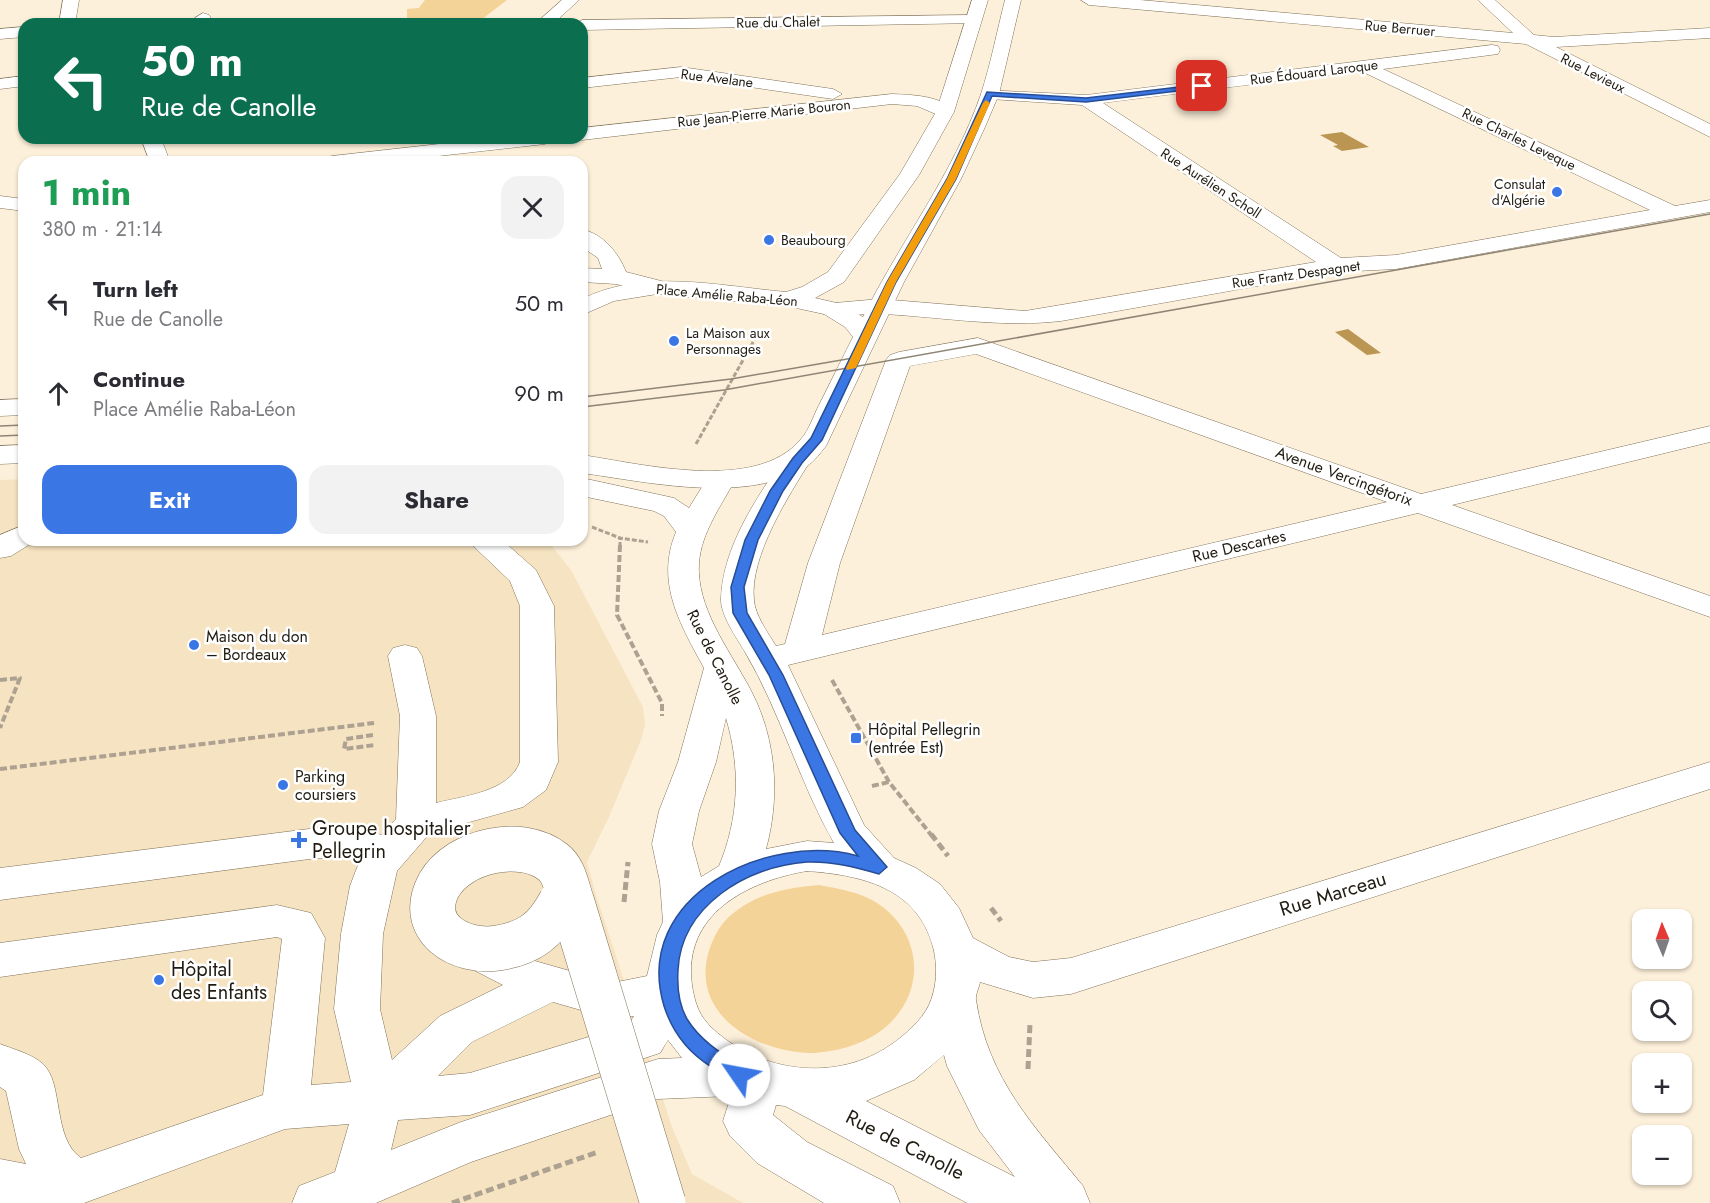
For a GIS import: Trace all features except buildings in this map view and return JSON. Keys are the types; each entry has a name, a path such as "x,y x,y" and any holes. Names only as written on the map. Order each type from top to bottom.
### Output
{"street":[{"path":"68,18 71,0"},
{"path":"550,18 571,0"},
{"path":"787,299 810,292 836,277 909,175 945,112 980,0"},
{"path":"879,867 848,833 784,654 740,613 737,587 752,540 777,491 797,460 816,440 880,306 951,179 990,94 1013,0"},
{"name":"Rue Berruer","path":"1089,0 1554,42 1710,33"},
{"name":"Rue Levieux","path":"1486,0 1530,40 1710,131"},
{"name":"Rue du Chalet","path":"588,25 974,20"},
{"path":"0,34 18,32"},
{"name":"Rue Édouard Laroque","path":"990,94 1086,100 1499,49 1530,40"},
{"name":"Rue Charles Leveque","path":"1365,66 1673,213"},
{"name":"Rue Avelane","path":"588,82 681,72 820,91 844,98 849,103"},
{"path":"0,84 18,82"},
{"name":"Rue Jean-Pierre Marie Bouron","path":"588,133 849,103 904,99 930,103 945,112"},
{"name":"Rue Aurélien Scholl","path":"1086,100 1336,266"},
{"path":"398,156 506,144"},
{"path":"0,202 18,204"},
{"name":"Rue Frantz Despagnet","path":"832,309 880,306 1025,318 1336,266 1396,262 1710,206"},
{"path":"588,240 609,255 616,277"},
{"path":"588,275 616,277 657,287"},
{"name":"Place Amélie Raba-Léon","path":"588,304 608,295 657,287 787,299 832,309 854,322 865,336"},
{"name":"Avenue Vercingétorix","path":"784,654 824,563 899,360 978,346 1710,607"},
{"path":"0,408 18,407"},
{"name":"Rue Descartes","path":"784,654 1710,434"},
{"path":"0,455 18,454"},
{"path":"588,465 720,480 769,472 797,460"},
{"name":"Rue de Canolle","path":"720,480 693,533 683,561 687,601 742,709 753,757 757,801 750,844 736,875"},
{"path":"588,489 663,504 675,510 693,533"},
{"path":"0,549 18,538"},
{"path":"379,1103 357,1009 362,934 375,875 416,823 509,797 532,781 539,762 537,606 525,577 490,546"},
{"path":"405,656 418,716 416,823"},
{"path":"684,921 681,882 672,844 679,811 697,762 721,668"},
{"name":"Rue Marceau","path":"958,950 999,972 1033,980 1071,976 1710,775"},
{"path":"0,884 317,843 364,843 375,875"},
{"path":"663,1203 572,903 558,867 544,855 515,849 480,855 455,869 438,890 434,902 434,914 437,925 445,936 455,944 469,948 502,948 534,938 552,922 558,913 562,893 556,868 542,858 530,853 498,853 469,862 448,879 440,890 437,902 440,925 458,942 514,971 547,984 612,1001 630,999 668,987"},
{"path":"18,1203 285,1107 379,1103 471,1094 644,1039 656,1020 668,987 670,953 684,921 706,895 736,875 770,862 807,856 844,858 879,867 915,887 943,915 958,950 960,976 955,1003 932,1039 896,1068 848,1086 658,1079 460,1144 340,1198"},
{"path":"0,960 278,921 296,925 304,938 285,1107"},
{"path":"340,1198 379,1103 456,1029 547,984"},
{"name":"Rue de Canolle","path":"668,987 678,1022 704,1052 764,1082 928,1155 1014,1203"},
{"path":"955,1003 970,1066 996,1114 1065,1203"},
{"path":"0,1064 27,1079 44,1149 56,1169 76,1183"},
{"path":"764,1082 747,1121 757,1133 808,1169 875,1203"},
{"path":"0,1182 26,1187 76,1183"}],"path":[{"path":"679,475 764,323"},
{"path":"588,526 620,538 650,527 663,504"},
{"path":"620,538 617,615 662,703 662,722"},
{"path":"0,680 20,678 0,728"},
{"path":"0,769 376,723"},
{"path":"376,735 346,739 344,748 385,743"},
{"path":"452,1203 606,1149"}],"shaded area":[{"path":"425,0 507,0 484,18 407,18 407,9 419,8"},
{"path":"1342,132 1369,147 1342,151 1333,146 1338,145 1320,135"},
{"path":"1348,329 1381,353 1367,355 1335,332"},
{"name":"Groupe hospitalier Pellegrin","path":"18,479 18,546 552,546 571,570 643,707 645,725 641,740 609,817 587,862 596,895 672,1127 692,1174 743,1203 0,1203 0,480"},
{"path":"819,885 866,897 894,917 911,947 914,963 913,980 909,996 900,1011 880,1032 861,1042 829,1051 808,1053 788,1051 749,1037 732,1026 719,1012 709,995 706,976 708,954 714,938 727,919 751,901 772,893"}],"tram line":[{"path":"588,406 724,390 1710,214"},
{"path":"588,396 731,379 853,358"},
{"path":"0,426 18,425"},
{"path":"0,436 18,435"}],"slow traffic":[{"path":"851,368 892,282 951,179 986,103"}],"place":[{"name":"Consulat d'Algérie","path":"1557,192"},
{"name":"Beaubourg","path":"769,240"},
{"name":"La Maison aux Personnages","path":"674,341"},
{"name":"Maison du don – Bordeaux","path":"194,645"},
{"name":"Hôpital Pellegrin (entrée Est)","path":"856,738"},
{"name":"Parking coursiers","path":"283,785"},
{"name":"Groupe hospitalier Pellegrin","path":"299,840"},
{"name":"Hôpital des Enfants","path":"159,980"}],"route":[{"path":"739,1075 704,1052 678,1022 668,987 670,953 684,921 706,895 736,875 770,862 807,856 844,858 879,867 848,833 776,675 740,613 737,587 752,540 777,491 797,460 816,440 892,282 951,179 990,94 1086,100 1202,86"}]}
